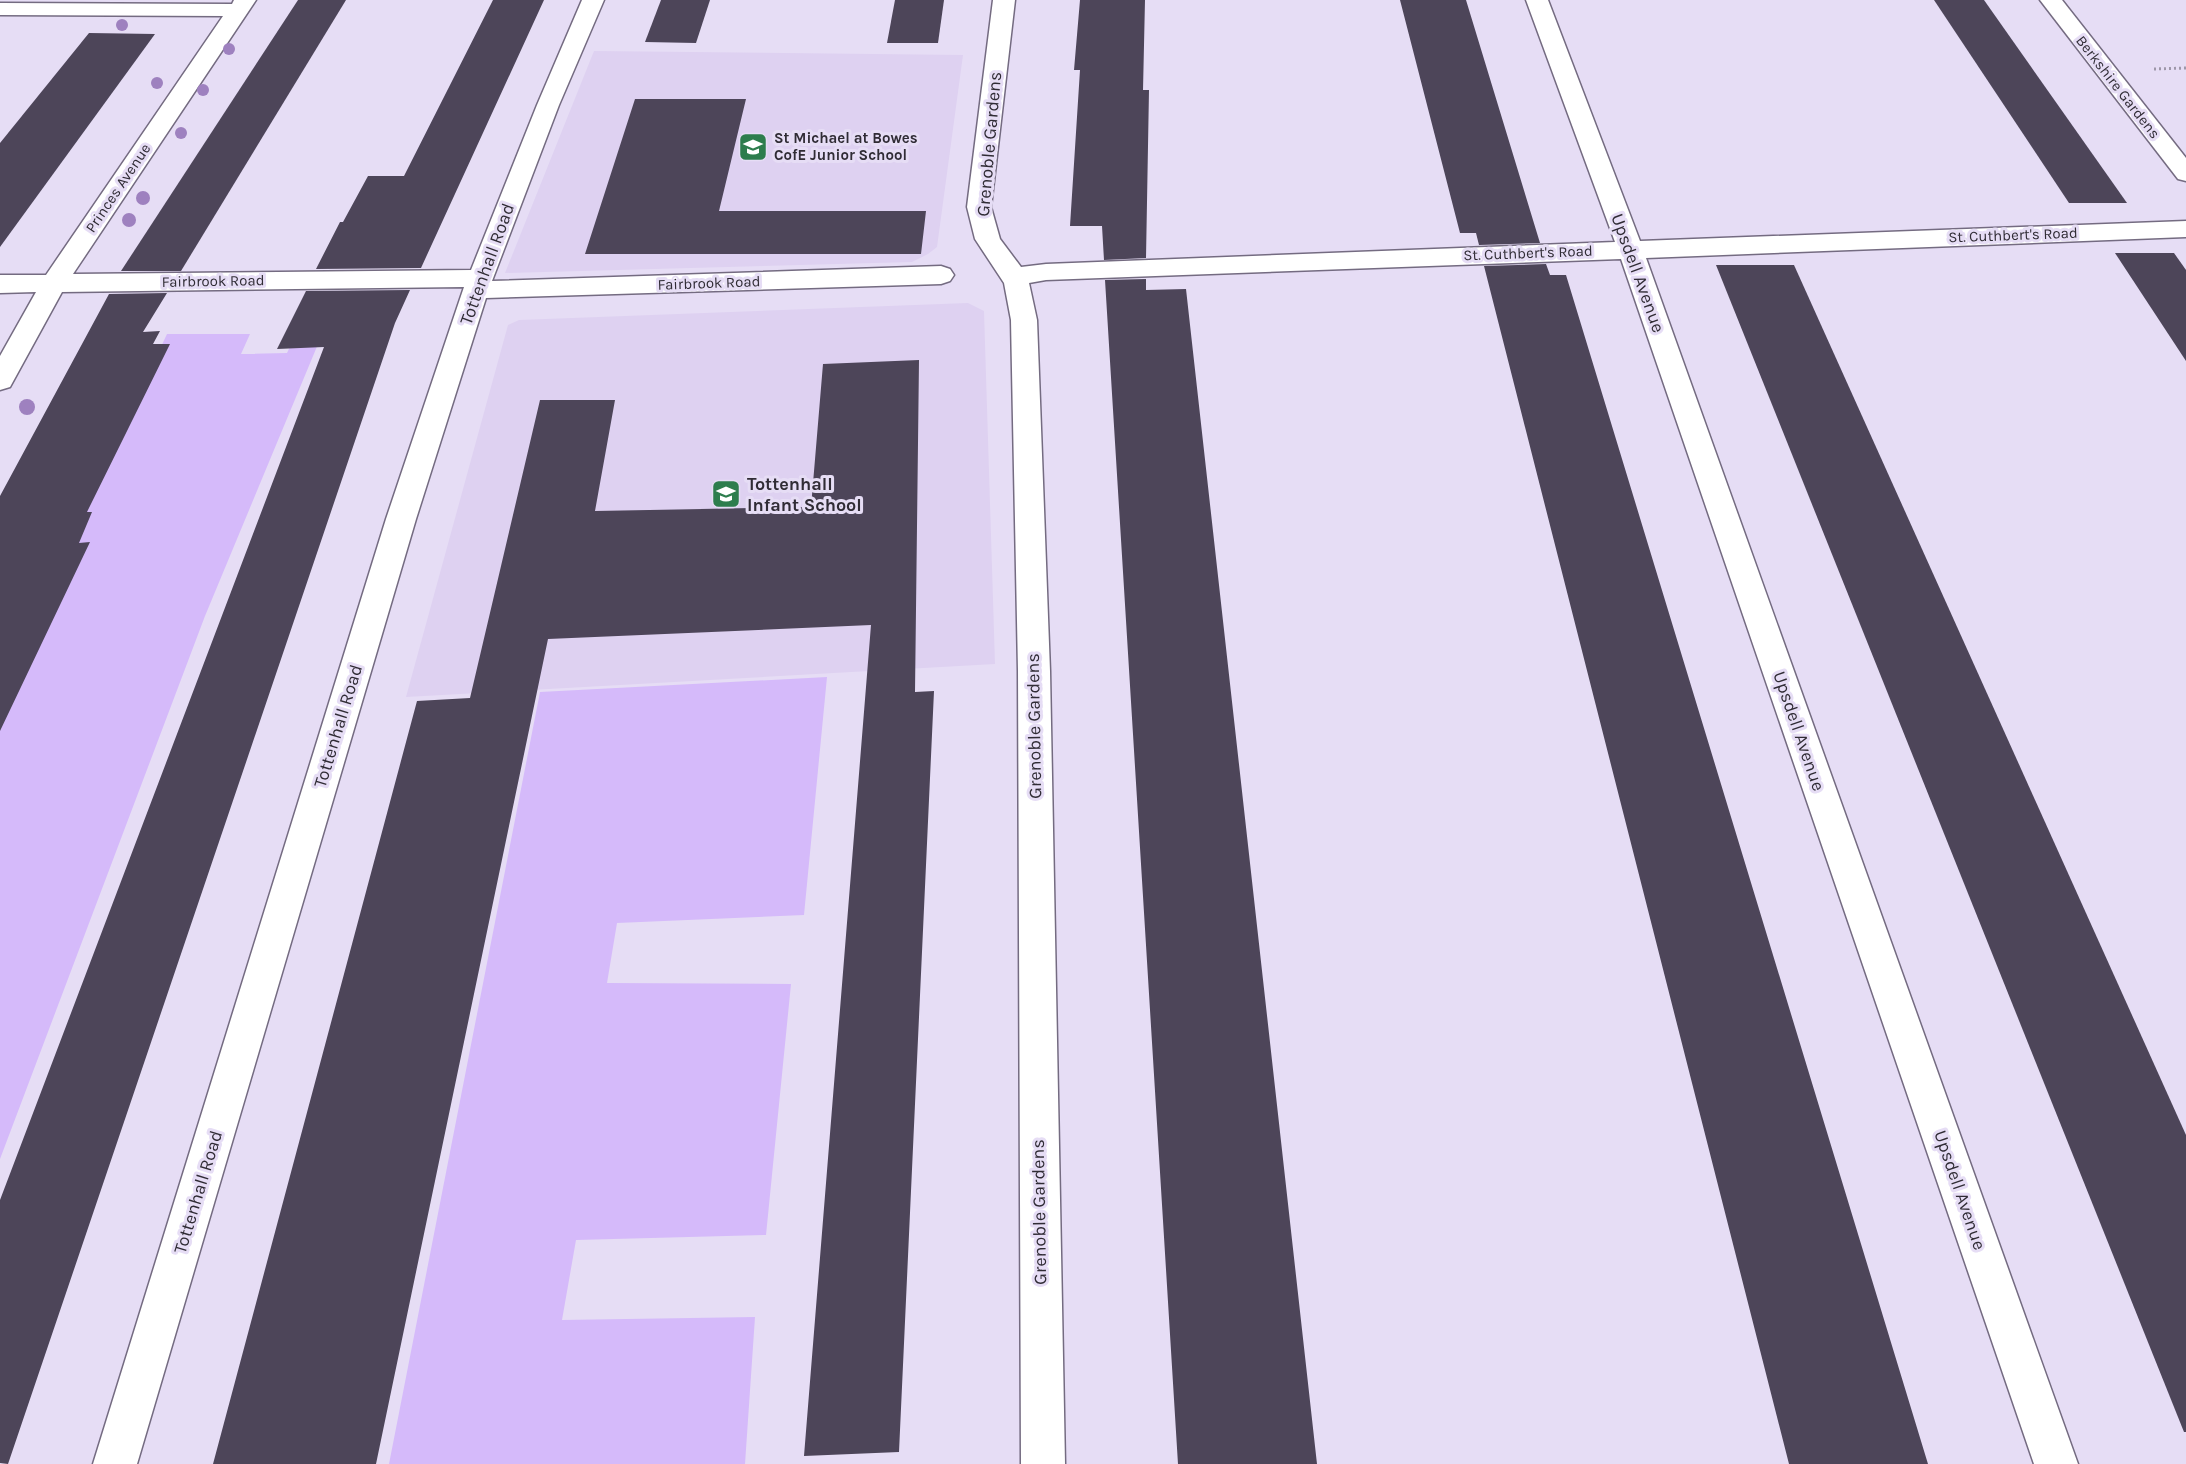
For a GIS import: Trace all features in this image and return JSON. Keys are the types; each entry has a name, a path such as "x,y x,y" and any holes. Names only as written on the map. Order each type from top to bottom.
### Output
{"street":[{"name":"Tottenhall Road","path":"115,1464 401,519 478,284 548,105 593,0"},
{"name":"Grenoble Gardens","path":"1004,0 979,207 981,226 991,246 1014,277 1023,304 1024,320 1034,671 1043,1464"},
{"name":"Upsdell Avenue","path":"1537,0 1630,249 2056,1464"},
{"name":"Berkshire Gardens","path":"2051,0 2186,174"},
{"path":"0,9 241,5"},
{"name":"Princes Avenue","path":"0,380 54,283 241,5"},
{"name":"St. Cuthbert's Road","path":"1014,277 1046,272 2186,229"},
{"name":"Fairbrook Road","path":"0,284 478,284 941,275"}],"shaded area":[{"name":"St Michael at Bowes CofE Junior School","path":"594,51 963,55 937,247 912,262 505,273"},
{"name":"Tottenhall Infant School","path":"968,303 984,311 995,664 406,697 508,325 519,320"},
{"path":"303,319 328,320 205,616 0,1159 0,688 167,334 250,334 241,354 287,353"},
{"path":"827,677 804,915 617,923 607,983 791,984 766,1235 576,1240 562,1320 755,1317 745,1464 389,1464 540,692"}],"building":[{"path":"298,0 346,0 181,271 121,271"},
{"path":"493,0 544,0 421,268 316,269 340,222 343,222 368,176 404,176"},
{"path":"661,0 710,0 696,43 645,42"},
{"path":"895,0 944,0 938,43 887,43"},
{"path":"1080,0 1145,0 1143,90 1149,90 1146,258 1104,260 1102,226 1070,226 1080,70 1074,70"},
{"path":"1400,0 1466,0 1540,243 1479,245 1476,233 1460,233"},
{"path":"1934,0 1984,0 2127,203 2069,203"},
{"path":"89,33 155,34 0,247 0,143"},
{"path":"635,99 746,99 719,211 926,211 921,254 585,254"},
{"path":"2115,253 2174,253 2186,270 2186,361"},
{"path":"1546,264 1550,275 1566,275 1928,1464 1789,1464 1484,266"},
{"path":"1716,265 1794,265 2186,1135 2186,1432 2184,1432"},
{"path":"1146,279 1146,290 1186,289 1317,1464 1178,1464 1105,280"},
{"path":"410,290 395,323 8,1464 0,1463 0,1200 324,347 277,349 306,291"},
{"path":"167,293 143,332 160,331 153,344 170,344 87,512 92,512 79,543 90,542 0,731 0,496 109,294"},
{"path":"919,360 915,692 934,691 899,1452 804,1456 871,625 548,639 376,1464 213,1464 417,701 470,698 540,400 615,400 595,511 811,507 823,364"}],"place":[{"name":"St Michael at Bowes CofE Junior School","path":"753,147"},
{"name":"Tottenhall Infant School","path":"726,494"}]}
